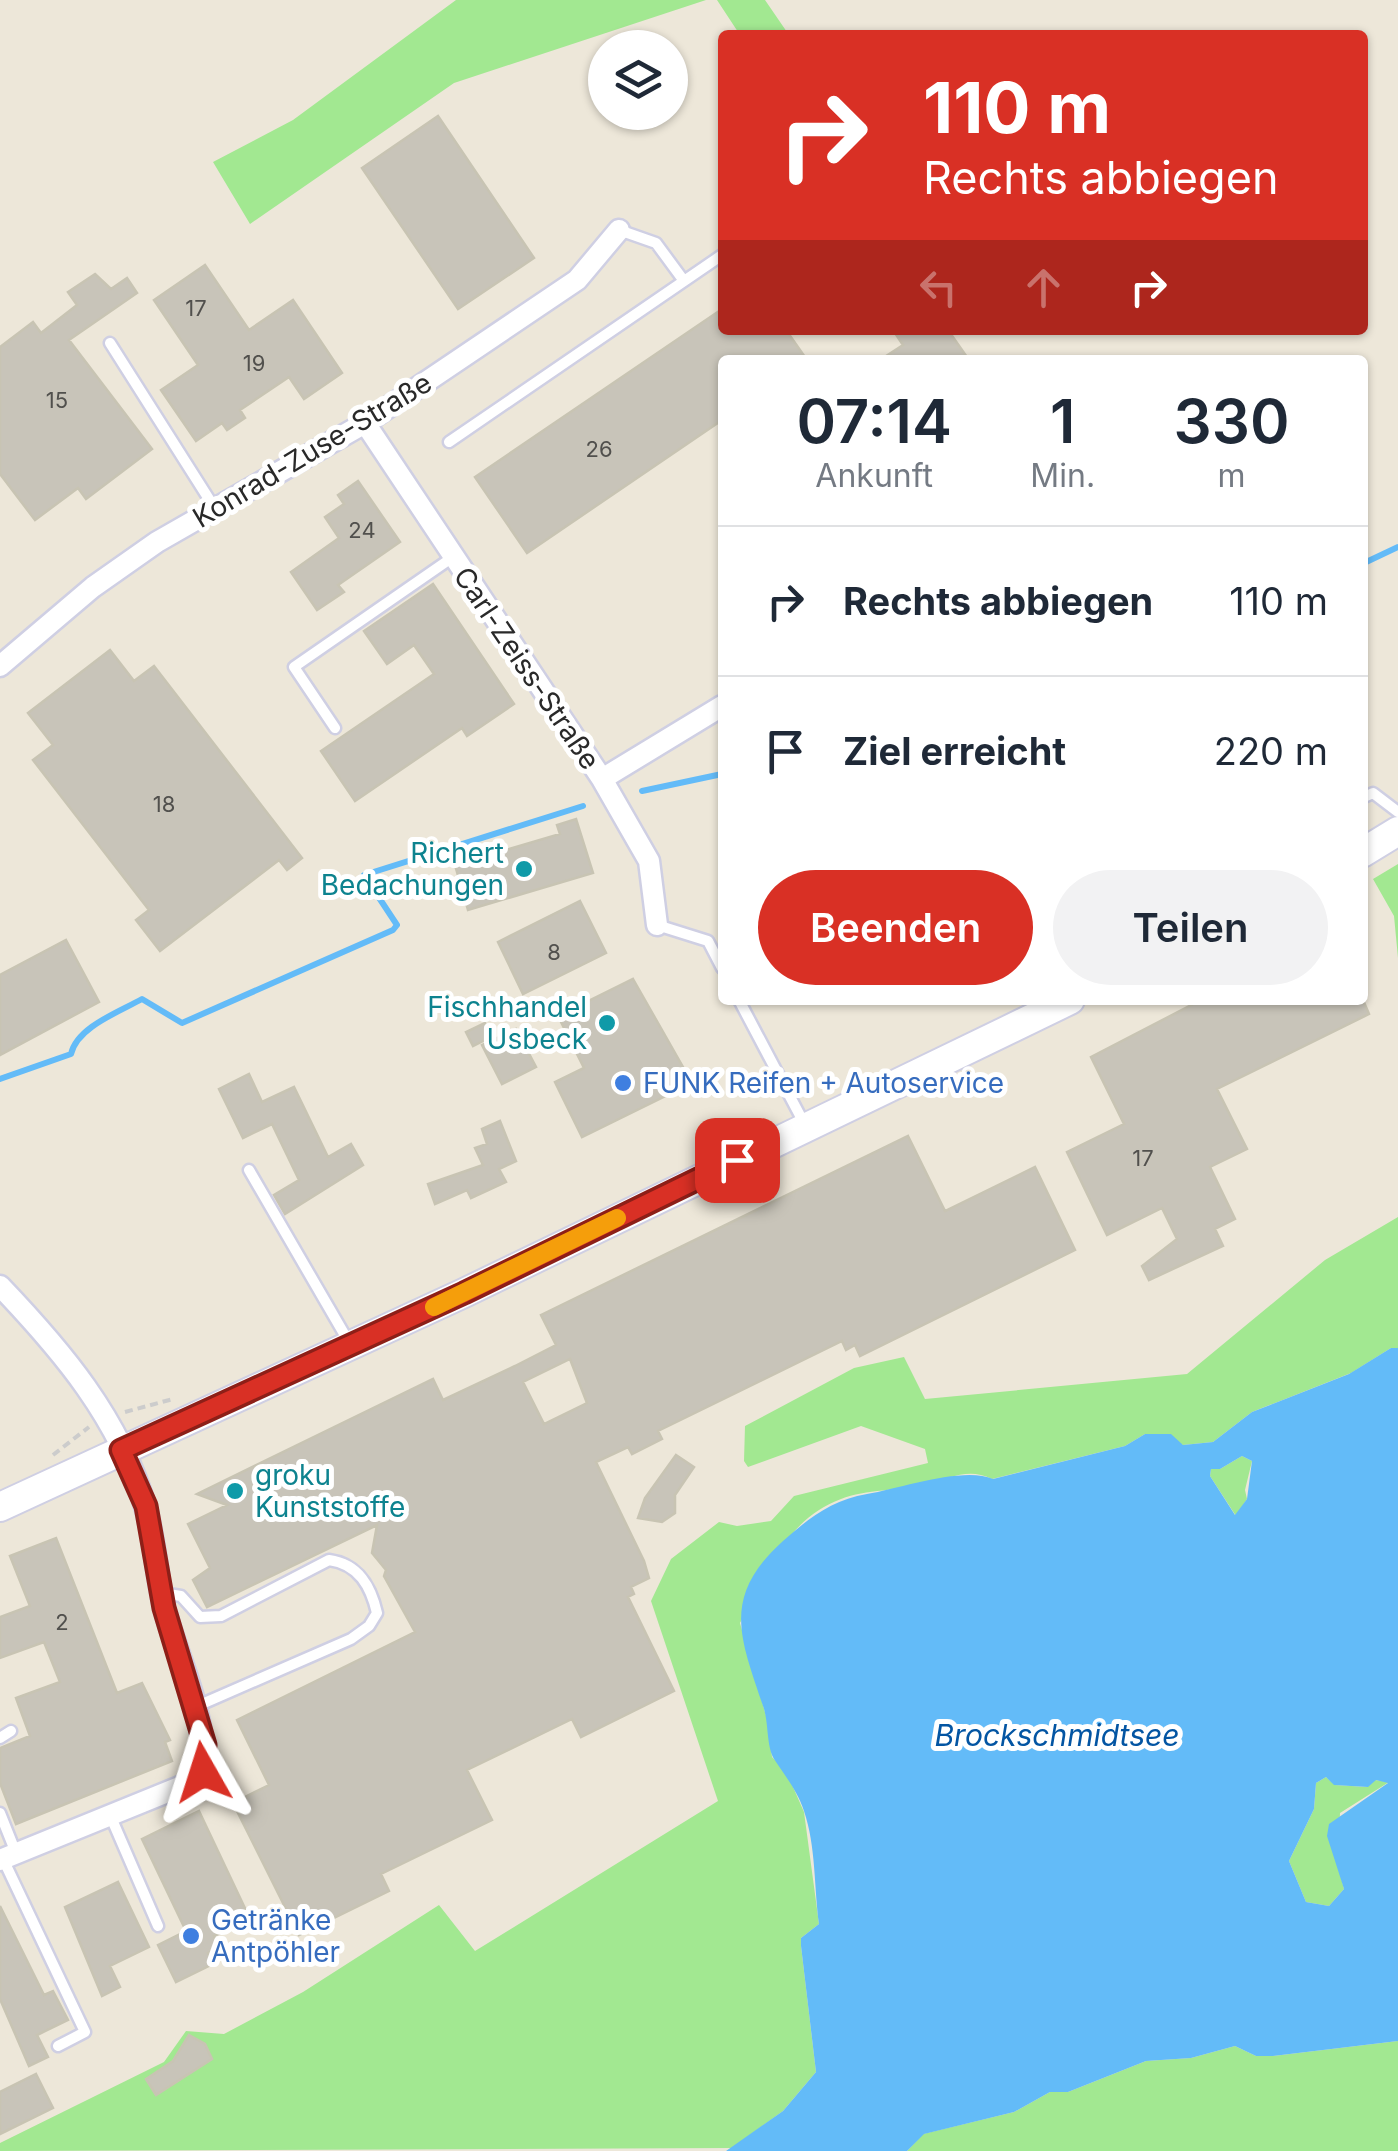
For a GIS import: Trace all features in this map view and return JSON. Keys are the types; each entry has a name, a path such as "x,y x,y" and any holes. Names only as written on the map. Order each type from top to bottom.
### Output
{"main road":[{"path":"1368,850 1398,832"},
{"path":"0,1507 350,1345 1060,1005"}],"street":[{"name":"Konrad-Zuse-Straße","path":"0,666 93,587 214,507 365,423 577,280 620,230"},
{"name":"Carl-Zeiss-Straße","path":"365,423 602,779 649,860 657,926"},
{"path":"602,779 718,708"},
{"path":"0,1286 88,1384 108,1419 146,1506 161,1593 205,1745 203,1772 187,1784 6,1857"}],"lane":[{"path":"620,230 656,243 684,281"},
{"path":"450,442 718,258"},
{"path":"110,343 214,507"},
{"path":"336,728 294,667 453,557"},
{"path":"1368,795 1373,793 1398,812"},
{"path":"657,926 708,942 718,961"},
{"path":"742,1005 806,1126"},
{"path":"248,1170 350,1345"},
{"path":"161,1593 181,1596 200,1617 221,1616 330,1560 344,1562 362,1576 372,1594 377,1614 369,1626 352,1638 194,1707"},
{"path":"0,1738 12,1731"},
{"path":"0,1813 6,1857 85,2032 58,2046"},
{"path":"110,1815 158,1926"}],"path":[{"path":"46,1461 82,1431 108,1419"}],"green space":[{"path":"456,0 706,0 615,30 588,30 588,39 454,83 250,224 213,162 293,120"},
{"path":"717,0 765,0 786,30 737,30"},
{"path":"1398,864 1398,958 1394,916 1373,879"},
{"path":"1398,1217 1398,1348 1391,1348 1351,1373 1252,1412 1213,1442 1183,1445 1145,1434 1125,1446 992,1479 967,1474 851,1496 822,1508 806,1520 779,1551 740,1623 768,1723 772,1757 786,1771 804,1812 819,1924 801,1938 816,2072 783,2111 732,2148 0,2151 0,2143 164,2062 186,2031 224,2034 303,1992 439,1905 475,1951 718,1801 651,1601 671,1559 719,1522 737,1526 771,1521 794,1496 928,1463 925,1449 861,1426 748,1467 744,1461 745,1426 854,1368 904,1357 925,1399 1187,1374 1325,1260"},
{"path":"1242,1456 1252,1461 1245,1490 1247,1499 1236,1516 1210,1476 1211,1469 1220,1469"},
{"path":"1326,1777 1335,1785 1367,1787 1375,1780 1389,1782 1340,1813 1338,1866 1344,1889 1329,1906 1306,1902 1289,1861 1314,1809 1316,1783"},
{"path":"1398,2041 1398,2151 907,2151 923,2134 1014,2112 1050,2092 1068,2092 1146,2061 1191,2058 1235,2046 1256,2056 1273,2056"}],"water":[{"name":"Brockschmidtsee","path":"1391,1348 1398,1348 1398,2041 1273,2056 1256,2056 1235,2046 1191,2058 1146,2061 1068,2092 1050,2092 1014,2112 924,2134 907,2151 726,2151 783,2111 816,2072 801,1946 801,1938 819,1924 811,1838 798,1796 771,1753 765,1712 748,1659 741,1619 750,1581 763,1561 812,1518 854,1497 950,1476 993,1479 1125,1446 1145,1434 1171,1434 1183,1445 1213,1442 1252,1412 1349,1374","holes":["1242,1456 1252,1461 1247,1499 1235,1515 1210,1476 1211,1469 1220,1469","1326,1777 1334,1785 1368,1787 1376,1780 1388,1783 1329,1824 1327,1836 1344,1889 1329,1906 1306,1902 1289,1861 1314,1809 1316,1783"]}],"building":[{"path":"438,116 534,258 458,309 362,168"},
{"path":"205,265 249,330 293,300 342,373 304,399 289,377 240,410 245,418 227,430 222,423 196,441 161,390 198,365 154,300"},
{"path":"95,274 111,289 127,278 137,293 69,340 152,449 86,499 78,488 35,520 0,474 0,347 33,322 41,333 77,305 68,292"},
{"path":"718,312 718,335 790,335 804,355 718,355 718,423 527,553 475,477"},
{"path":"896,335 952,335 966,355 888,355 903,345"},
{"path":"358,481 400,542 338,585 344,592 317,610 291,572 339,538 325,517 344,504 338,495"},
{"path":"433,584 514,704 467,736 462,728 355,801 321,751 434,674 414,645 387,664 364,631"},
{"path":"110,650 134,681 154,666 302,858 287,870 279,860 160,951 136,920 149,910 33,760 53,745 28,713"},
{"name":"Richert Bedachungen","path":"576,819 593,873 468,910 455,865 560,834 557,825"},
{"path":"580,901 606,953 523,994 498,942"},
{"path":"66,940 99,1002 0,1055 0,975"},
{"path":"633,979 692,1083 582,1137 555,1082 584,1068 558,1016"},
{"path":"1191,1005 1365,1005 1369,1014 1217,1089 1247,1149 1210,1167 1235,1219 1215,1229 1223,1246 1149,1280 1142,1266 1177,1239 1162,1208 1107,1235 1067,1152 1124,1124 1091,1057"},
{"path":"485,1023 491,1037 473,1046 466,1032"},
{"path":"516,1029 536,1067 502,1084 482,1045"},
{"path":"249,1074 262,1102 294,1087 328,1157 351,1144 363,1165 285,1214 274,1195 299,1180 272,1124 243,1138 219,1089"},
{"path":"500,1121 516,1161 499,1169 506,1182 471,1198 467,1190 435,1204 428,1184 483,1165 475,1148 487,1144 482,1129"},
{"path":"908,1136 945,1211 1035,1167 1075,1250 860,1356 855,1345 846,1350 842,1341 658,1431 662,1439 632,1454 628,1447 596,1462 644,1561 649,1578 631,1587 634,1594 628,1597 674,1691 581,1737 572,1719 467,1770 492,1820 381,1874 389,1891 299,1935 233,1803 269,1785 237,1720 415,1632 384,1576 386,1570 372,1553 377,1525 207,1607 193,1580 210,1568 188,1524 227,1505 197,1494 433,1379 443,1400 556,1345 541,1315","holes":["570,1359 587,1403 544,1424 523,1382"]},
{"path":"676,1455 694,1467 675,1495 675,1513 662,1522 638,1518 645,1498"},
{"path":"56,1538 117,1693 142,1683 170,1740 165,1742 172,1761 16,1824 0,1783 0,1748 30,1736 16,1698 60,1682 44,1642 0,1658 0,1617 30,1606 10,1556"},
{"path":"199,1811 250,1919 214,1936 219,1948 208,1953 213,1964 176,1982 158,1945 186,1931 142,1839"},
{"path":"118,1882 149,1947 110,1966 120,1987 102,1996 65,1907"},
{"path":"0,1906 44,1995 53,1991 68,2020 37,2035 48,2057 29,2066 0,1999"},
{"path":"189,2035 205,2044 212,2059 156,2095 146,2079 173,2061"},
{"path":"36,2074 53,2108 0,2134 0,2092"}],"waterway":[{"path":"1368,561 1398,547"},
{"path":"642,791 718,775"},
{"path":"0,1079 71,1054 90,1028 142,999 182,1023 393,930 397,925 364,875 583,806"}],"slow traffic":[{"path":"434,1307 617,1218"}],"place":[{"name":"Richert Bedachungen","path":"524,869"},
{"name":"Fischhandel Usbeck","path":"607,1023"},
{"name":"FUNK Reifen + Autoservice","path":"623,1083"},
{"name":"groku Kunststoffe","path":"235,1491"},
{"name":"Getränke Antpöhler","path":"191,1936"}],"route":[{"path":"203,1772 205,1745 164,1608 146,1506 121,1450 464,1293 737,1160"}]}
